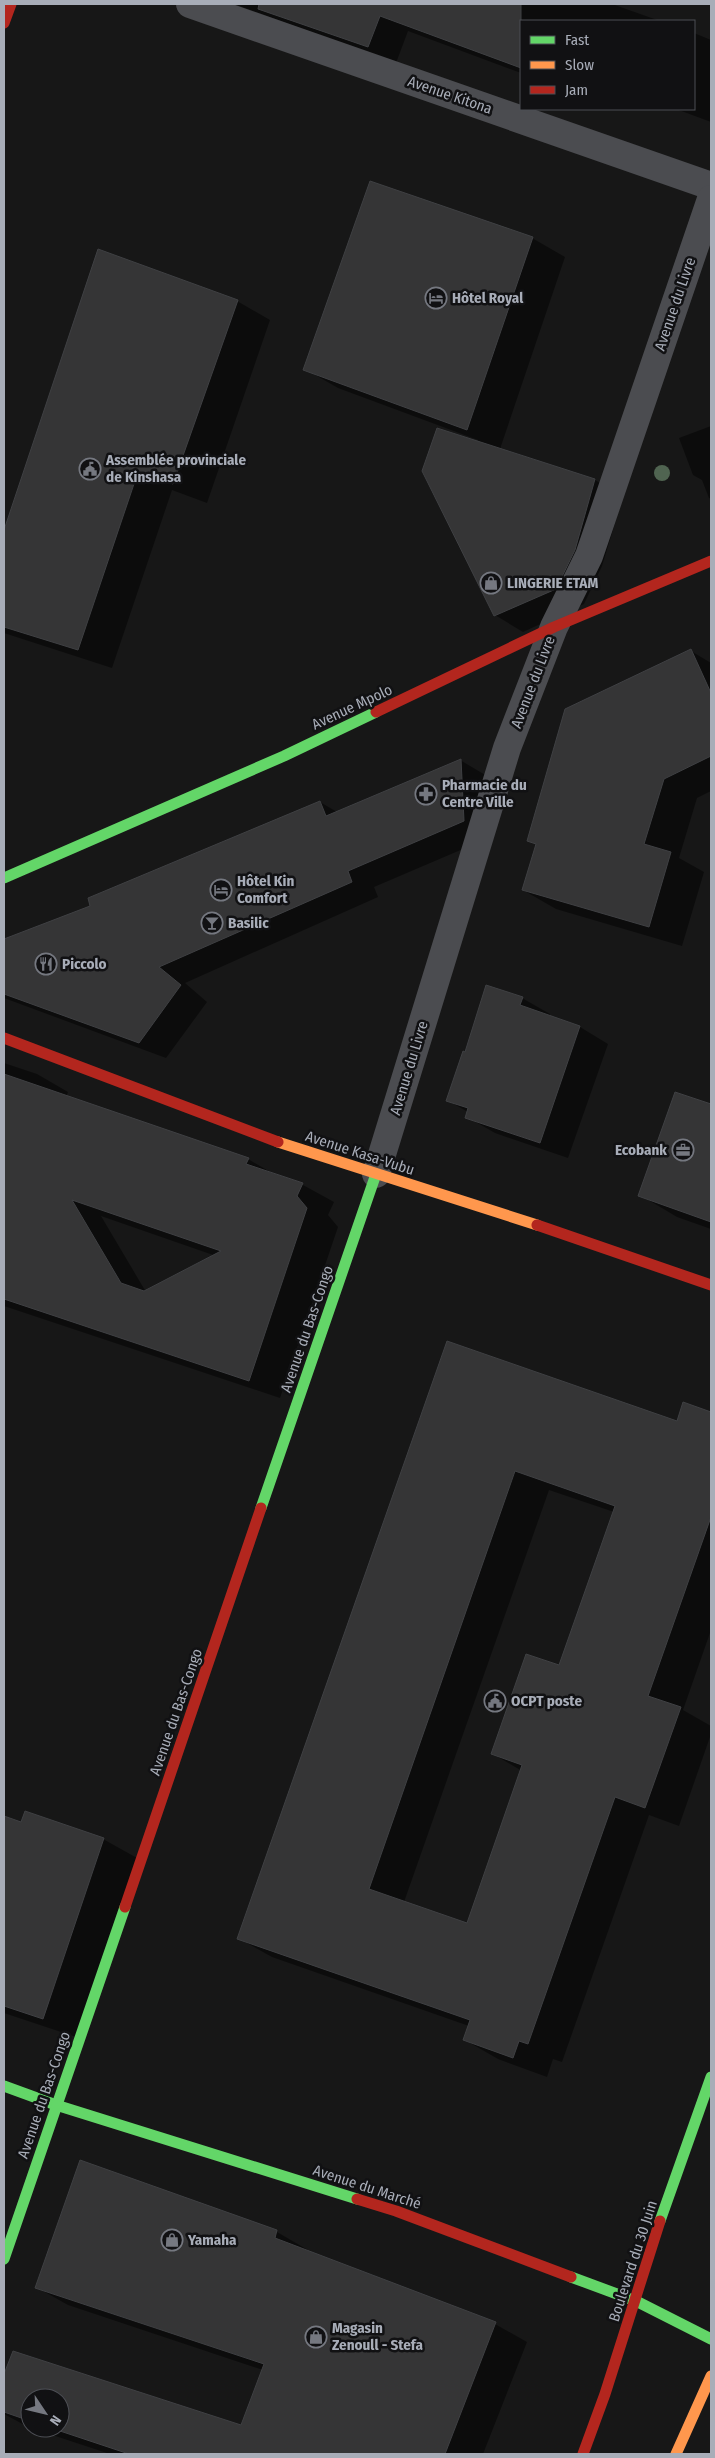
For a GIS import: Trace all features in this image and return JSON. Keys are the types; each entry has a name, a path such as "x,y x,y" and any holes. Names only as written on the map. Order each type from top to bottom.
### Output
{"street":[{"path":"4,23 11,4"},
{"name":"Avenue Kitona","path":"190,4 711,186"},
{"name":"Avenue du Livre","path":"376,1174 507,748 554,627 589,556 711,199"},
{"name":"Avenue Mpolo","path":"4,878 284,756 554,627 711,561"},
{"name":"Avenue Kasa-Vubu","path":"4,1038 260,1136 589,1242 711,1285"},
{"name":"Avenue du Bas-Congo","path":"4,2259 376,1174"},
{"name":"Boulevard du 30 Juin","path":"583,2454 636,2301 661,2218 711,2077"},
{"name":"Avenue du Marché","path":"4,2086 56,2105 396,2211 636,2301 711,2339"},
{"path":"676,2454 711,2376"}],"building":[{"path":"259,4 521,4 520,68 380,16 368,47 258,9"},
{"path":"370,181 533,237 467,430 303,370"},
{"name":"Assemblée provinciale de Kinshasa","path":"98,249 238,300 173,484 138,472 78,650 4,627 4,530"},
{"path":"437,428 595,479 575,550 556,589 494,616 422,471"},
{"path":"691,649 711,693 711,756 664,779 644,844 671,852 649,927 522,890 536,844 527,841 565,709"},
{"path":"461,759 464,821 348,871 352,882 159,967 181,985 139,1043 4,994 4,939 90,906 88,898 320,801 326,816"},
{"path":"486,985 523,997 520,1005 580,1026 540,1143 465,1118 468,1108 446,1101 463,1051 465,1052"},
{"path":"4,1074 249,1158 246,1164 303,1183 297,1196 307,1208 249,1381 4,1299","holes":["72,1200 221,1251 144,1291 121,1283"]},
{"name":"Ecobank","path":"675,1092 711,1104 711,1222 638,1196"},
{"path":"447,1341 677,1421 683,1402 711,1412 711,1517 648,1696 681,1707 645,1808 615,1797 528,2044 519,2041 513,2058 463,2040 470,2020 237,1939","holes":["515,1471 615,1506 559,1665 526,1654 491,1754 522,1765 467,1923 369,1889"]},
{"path":"25,1811 104,1838 43,2019 4,2006 4,1816 21,1822"},
{"path":"80,2160 277,2230 275,2238 496,2322 445,2454 129,2454 70,2434 70,2388 20,2388 20,2418 4,2412 4,2374 13,2351 241,2425 264,2364 35,2288"}],"traffic: fast":[{"path":"4,878 284,756 376,712"},
{"path":"261,1508 376,1174"},
{"path":"4,2259 125,1907"},
{"path":"660,2221 711,2077"},
{"path":"4,2086 56,2105 357,2199"},
{"path":"571,2277 636,2301 711,2339"}],"traffic: slow":[{"path":"278,1142 537,1225"},
{"path":"676,2454 711,2376"}],"traffic: jam":[{"path":"4,23 11,4"},
{"path":"376,712 554,627 711,561"},
{"path":"4,1038 278,1142"},
{"path":"537,1225 711,1285"},
{"path":"125,1907 261,1508"},
{"path":"357,2199 396,2211 571,2277"},
{"path":"583,2454 605,2394 660,2221"}],"place":[{"name":"Hôtel Royal","path":"436,298"},
{"name":"Assemblée provinciale de Kinshasa","path":"90,469"},
{"name":"LINGERIE ETAM","path":"491,583"},
{"name":"Pharmacie du Centre Ville","path":"426,794"},
{"name":"Hôtel Kin Comfort","path":"221,890"},
{"name":"Basilic","path":"212,923"},
{"name":"Piccolo","path":"46,964"},
{"name":"Ecobank","path":"683,1150"},
{"name":"OCPT poste","path":"495,1701"},
{"name":"Yamaha","path":"172,2240"},
{"name":"Magasin Zenoull - Stefa","path":"316,2337"}]}
